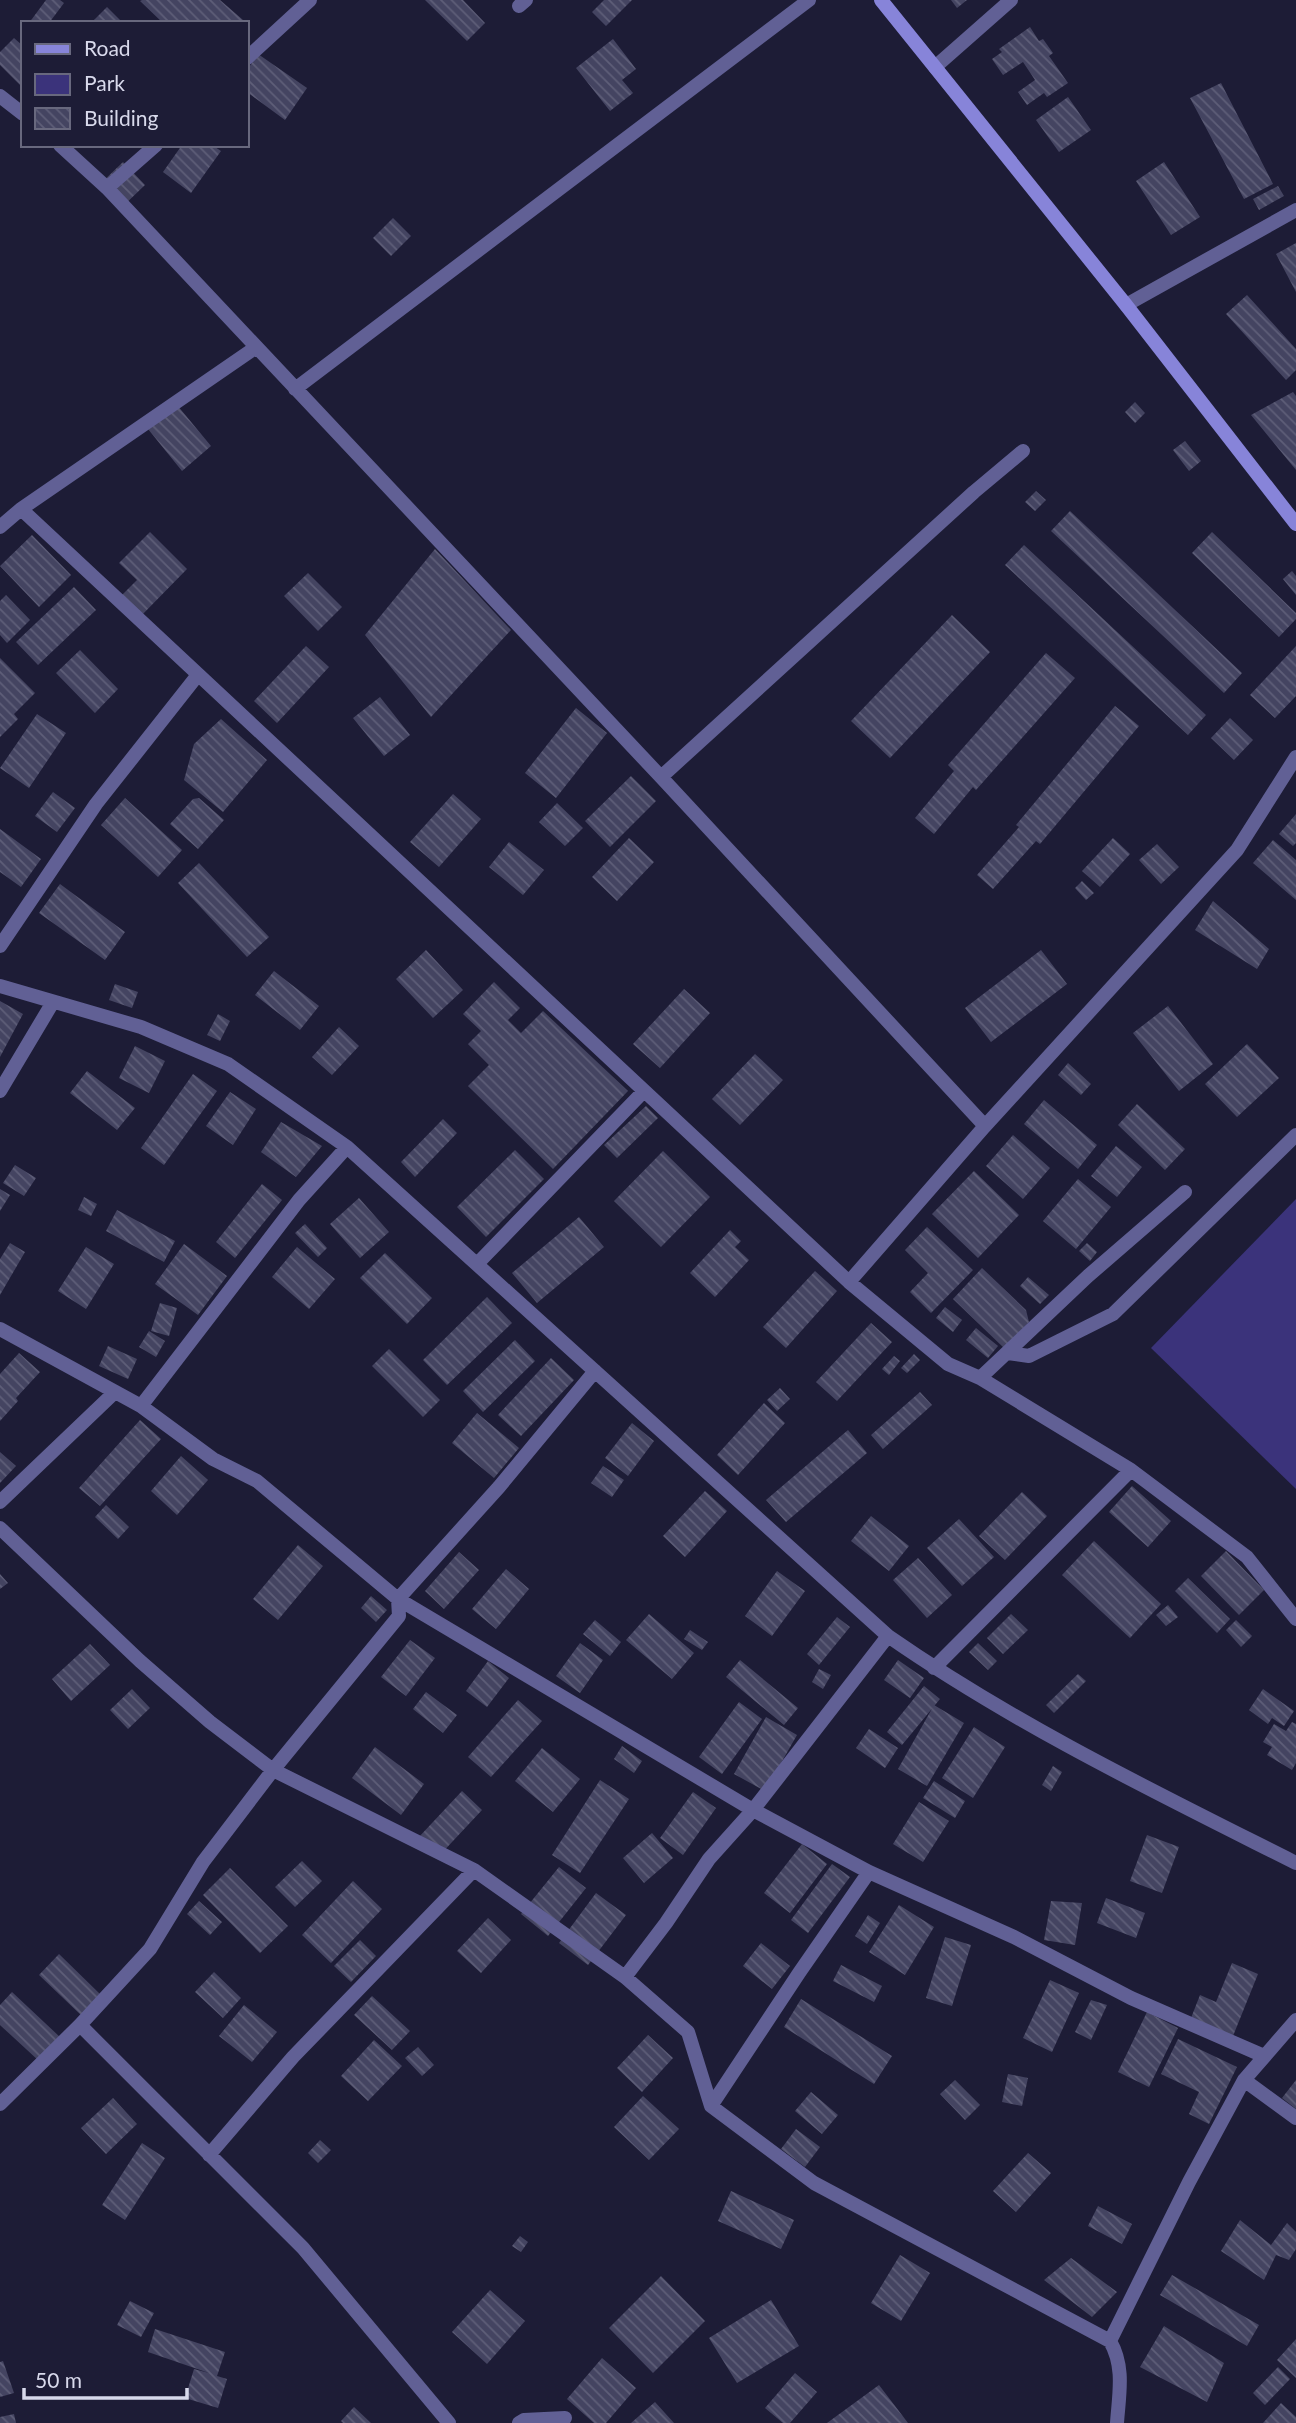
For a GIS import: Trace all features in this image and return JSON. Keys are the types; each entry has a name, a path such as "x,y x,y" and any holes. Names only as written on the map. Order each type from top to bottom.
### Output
{"street":[{"path":"248,57 310,0"},
{"path":"295,389 809,0"},
{"path":"881,0 1126,305 1296,524"},
{"path":"935,67 1011,0"},
{"path":"0,96 21,112"},
{"path":"62,147 107,188 985,1126"},
{"path":"107,188 154,147"},
{"path":"1126,305 1296,210"},
{"path":"0,527 21,509 256,348"},
{"path":"661,777 974,492 1023,451"},
{"path":"21,509 849,1282 948,1364 980,1378 1131,1469 1247,1557 1296,1619"},
{"path":"0,946 96,804 197,676"},
{"path":"849,1282 985,1126 1237,850 1296,757"},
{"path":"0,986 141,1027 228,1064 347,1147 888,1636 934,1668 1112,1771 1296,1863"},
{"path":"0,1091 53,1002"},
{"path":"477,1264 643,1091"},
{"path":"1007,1353 1029,1356 1113,1314 1296,1135"},
{"path":"141,1406 299,1200 347,1147"},
{"path":"980,1378 1088,1276 1185,1192"},
{"path":"0,1329 141,1406 213,1459 257,1481 398,1599 753,1810 869,1872 1014,1937 1131,1998 1264,2056"},
{"path":"0,2104 80,2025 150,1949 203,1862 399,1616 398,1599 499,1487 595,1371"},
{"path":"0,1502 115,1392"},
{"path":"934,1668 1131,1469"},
{"path":"0,1528 210,1723 274,1770 474,1870 625,1977 688,2032 711,2106 814,2183 1110,2342 1118,2356 1121,2372 1117,2423"},
{"path":"625,1977 709,1859 753,1810 888,1636"},
{"path":"209,2155 293,2057 474,1870"},
{"path":"711,2106 869,1872"},
{"path":"1110,2342 1189,2182 1244,2080 1296,2020"},
{"path":"80,2025 303,2248 449,2423"},
{"path":"1244,2080 1296,2118"},
{"path":"519,2423 524,2420 565,2418"}],"green space":[{"path":"1296,1199 1296,1489 1151,1348"}],"building":[{"path":"46,0 60,0 64,3 50,21 30,21"},
{"path":"220,0 243,20 161,21 140,1"},
{"path":"425,0 463,0 485,23 467,41"},
{"path":"604,0 632,0 606,26 592,12"},
{"path":"951,0 967,0 957,8"},
{"path":"107,7 121,21 93,21"},
{"path":"1030,27 1039,41 1043,39 1053,53 1049,56 1068,83 1047,97 1044,93 1027,105 1018,92 1035,80 1023,62 1003,75 992,59 1002,52 999,49"},
{"path":"14,38 21,44 20,85 0,65 0,52"},
{"path":"613,39 636,69 622,80 633,93 610,111 576,68"},
{"path":"258,54 307,88 285,120 248,93 248,69"},
{"path":"1221,83 1273,184 1244,199 1190,98"},
{"path":"1068,97 1091,130 1059,152 1036,120"},
{"path":"181,147 215,147 221,151 191,193 163,172"},
{"path":"123,162 145,185 120,209 98,186"},
{"path":"1164,162 1200,217 1171,235 1136,181"},
{"path":"1278,186 1284,196 1259,210 1253,199"},
{"path":"393,218 411,236 391,256 373,238"},
{"path":"1296,243 1296,292 1276,254"},
{"path":"1247,295 1296,349 1296,370 1286,380 1226,314"},
{"path":"1293,392 1296,396 1296,470 1251,415"},
{"path":"1135,402 1145,413 1135,423 1125,412"},
{"path":"177,405 211,446 182,471 148,429"},
{"path":"1185,441 1201,461 1189,471 1173,450"},
{"path":"1036,491 1046,500 1035,511 1025,502"},
{"path":"1070,511 1242,673 1224,693 1051,531"},
{"path":"150,532 187,569 141,616 121,596 137,580 119,563"},
{"path":"1212,532 1296,613 1296,619 1279,637 1192,553"},
{"path":"32,535 71,575 39,607 0,566"},
{"path":"1024,545 1206,715 1188,735 1005,565"},
{"path":"435,549 511,630 431,717 365,635"},
{"path":"1292,571 1296,576 1296,595 1283,579"},
{"path":"308,573 342,607 318,631 284,596"},
{"path":"74,587 96,610 38,665 16,642"},
{"path":"6,595 30,620 7,643 0,635 0,601"},
{"path":"952,615 990,652 890,758 851,721"},
{"path":"306,646 329,667 277,723 254,701"},
{"path":"1296,646 1296,696 1275,718 1250,695"},
{"path":"80,650 118,689 95,713 56,673"},
{"path":"1046,653 1075,678 976,790 973,787 934,834 915,818 954,771 948,765"},
{"path":"0,658 35,693 14,714 18,719 0,737"},
{"path":"380,697 410,735 384,756 353,718"},
{"path":"1115,706 1139,726 1040,844 1036,841 993,889 977,875 1019,827 1016,825"},
{"path":"576,708 607,733 556,798 525,773"},
{"path":"37,714 66,733 29,788 0,768"},
{"path":"1230,718 1253,740 1234,760 1211,738"},
{"path":"221,719 267,760 223,812 184,780 194,744"},
{"path":"631,776 656,801 610,847 585,821"},
{"path":"53,792 75,808 57,832 35,816"},
{"path":"453,794 481,819 439,867 410,842"},
{"path":"125,798 182,850 158,877 101,825"},
{"path":"199,798 224,820 198,849 170,824 193,799"},
{"path":"557,803 583,828 565,846 539,822"},
{"path":"1296,814 1296,843 1293,846 1279,834"},
{"path":"0,829 41,859 21,887 0,872"},
{"path":"629,838 654,862 617,901 592,877"},
{"path":"1113,838 1130,854 1100,887 1082,871"},
{"path":"1273,840 1296,860 1296,900 1253,863"},
{"path":"509,842 544,870 523,895 489,867"},
{"path":"1157,844 1179,867 1161,884 1139,860"},
{"path":"199,863 269,937 247,957 178,883"},
{"path":"1082,881 1094,893 1086,900 1075,888"},
{"path":"60,884 125,932 105,960 39,913"},
{"path":"1213,901 1269,949 1257,969 1195,930"},
{"path":"426,950 463,990 433,1018 396,979"},
{"path":"1041,950 1067,984 991,1042 965,1008"},
{"path":"274,971 319,1006 300,1030 255,995"},
{"path":"494,982 520,1008 508,1020 521,1033 543,1011 628,1091 553,1169 468,1086 489,1065 468,1044 481,1031 463,1014"},
{"path":"115,984 138,992 132,1008 109,1000"},
{"path":"684,989 710,1013 660,1068 633,1044"},
{"path":"0,1001 23,1014 0,1057"},
{"path":"1168,1006 1213,1064 1179,1091 1133,1033"},
{"path":"218,1014 230,1021 220,1041 207,1035"},
{"path":"339,1027 359,1046 332,1075 312,1057"},
{"path":"1247,1044 1279,1078 1237,1117 1205,1084"},
{"path":"135,1046 165,1061 149,1093 119,1078"},
{"path":"755,1054 783,1080 740,1125 712,1099"},
{"path":"1068,1063 1091,1084 1081,1095 1058,1075"},
{"path":"87,1071 135,1108 117,1130 70,1093"},
{"path":"193,1074 217,1091 164,1165 141,1148"},
{"path":"230,1092 256,1109 233,1145 206,1126"},
{"path":"1044,1100 1097,1145 1078,1169 1024,1124"},
{"path":"1137,1104 1185,1149 1165,1170 1118,1125"},
{"path":"646,1106 658,1118 617,1158 604,1145"},
{"path":"443,1119 457,1133 415,1177 401,1162"},
{"path":"281,1122 322,1146 296,1177 261,1152"},
{"path":"1013,1135 1050,1168 1023,1199 986,1166"},
{"path":"1116,1146 1142,1167 1117,1197 1091,1176"},
{"path":"515,1150 544,1179 486,1237 457,1207"},
{"path":"663,1151 710,1197 661,1247 614,1201"},
{"path":"15,1165 36,1178 24,1196 3,1183"},
{"path":"974,1171 1019,1215 978,1258 932,1214"},
{"path":"1078,1179 1111,1207 1076,1249 1043,1221"},
{"path":"262,1184 282,1200 235,1258 216,1242"},
{"path":"0,1189 10,1195 0,1211"},
{"path":"84,1197 97,1204 91,1216 78,1210"},
{"path":"359,1198 389,1232 360,1258 330,1224"},
{"path":"117,1210 175,1241 164,1262 106,1231"},
{"path":"579,1217 604,1247 537,1303 512,1273"},
{"path":"305,1224 327,1248 318,1257 295,1233"},
{"path":"927,1227 973,1270 931,1313 910,1292 928,1273 905,1250"},
{"path":"730,1230 741,1241 735,1247 749,1260 715,1297 690,1273"},
{"path":"10,1243 25,1252 0,1295 0,1259"},
{"path":"1087,1243 1097,1252 1090,1261 1079,1251"},
{"path":"184,1244 227,1276 198,1315 155,1284"},
{"path":"86,1247 114,1264 86,1309 58,1291"},
{"path":"297,1247 335,1279 309,1309 272,1277"},
{"path":"385,1253 432,1298 407,1324 360,1278"},
{"path":"982,1268 1026,1310 1029,1322 1004,1348 953,1299"},
{"path":"815,1271 837,1291 786,1348 763,1327"},
{"path":"1028,1277 1049,1295 1040,1304 1020,1286"},
{"path":"487,1297 512,1323 447,1385 423,1360"},
{"path":"160,1303 177,1308 169,1336 151,1331"},
{"path":"945,1307 962,1320 953,1332 936,1318"},
{"path":"871,1323 892,1342 837,1401 816,1382"},
{"path":"976,1328 998,1346 988,1358 966,1340"},
{"path":"149,1331 165,1341 156,1357 139,1347"},
{"path":"515,1340 535,1361 483,1412 463,1391"},
{"path":"108,1346 137,1359 128,1379 99,1366"},
{"path":"389,1349 440,1400 423,1417 372,1366"},
{"path":"19,1353 40,1372 16,1398 18,1401 0,1421 0,1374"},
{"path":"914,1354 920,1360 907,1373 901,1368"},
{"path":"894,1356 900,1361 889,1375 882,1369"},
{"path":"551,1358 574,1380 521,1436 498,1415"},
{"path":"780,1388 790,1399 777,1411 767,1400"},
{"path":"920,1392 932,1405 883,1449 871,1435"},
{"path":"764,1403 785,1423 738,1475 717,1455"},
{"path":"477,1413 519,1448 494,1478 452,1443"},
{"path":"140,1420 161,1439 100,1506 79,1488"},
{"path":"632,1423 654,1441 628,1476 605,1458"},
{"path":"848,1430 867,1453 786,1522 766,1500"},
{"path":"0,1452 16,1466 0,1483"},
{"path":"181,1456 208,1480 177,1515 151,1491"},
{"path":"603,1466 624,1480 612,1497 591,1483"},
{"path":"1132,1486 1171,1521 1148,1547 1109,1512"},
{"path":"705,1491 727,1511 685,1557 663,1536"},
{"path":"1022,1492 1047,1516 1005,1560 979,1536"},
{"path":"106,1505 129,1527 118,1539 95,1517"},
{"path":"871,1516 909,1546 889,1571 851,1541"},
{"path":"959,1519 994,1557 962,1586 927,1548"},
{"path":"1094,1541 1161,1604 1130,1638 1062,1575"},
{"path":"298,1545 323,1566 278,1620 253,1599"},
{"path":"1226,1551 1264,1590 1239,1615 1201,1576"},
{"path":"459,1552 479,1570 444,1609 425,1591"},
{"path":"918,1558 952,1595 927,1618 893,1580"},
{"path":"506,1569 529,1589 496,1629 472,1609"},
{"path":"777,1571 805,1591 772,1636 745,1616"},
{"path":"0,1574 8,1583 0,1589"},
{"path":"1188,1578 1230,1619 1217,1633 1175,1591"},
{"path":"371,1596 387,1610 376,1622 361,1608"},
{"path":"1168,1605 1178,1617 1166,1626 1156,1615"},
{"path":"649,1614 694,1653 672,1679 626,1640"},
{"path":"1011,1614 1028,1630 1003,1654 987,1638"},
{"path":"837,1617 850,1627 819,1665 807,1654"},
{"path":"595,1620 621,1642 610,1656 583,1634"},
{"path":"1236,1620 1252,1636 1241,1647 1226,1630"},
{"path":"690,1630 708,1642 702,1650 684,1639"},
{"path":"410,1640 435,1658 406,1696 381,1677"},
{"path":"580,1643 603,1660 580,1693 556,1676"},
{"path":"978,1643 997,1661 988,1670 969,1652"},
{"path":"90,1644 110,1665 71,1701 52,1679"},
{"path":"740,1660 798,1708 784,1725 726,1677"},
{"path":"898,1660 924,1678 910,1698 884,1680"},
{"path":"488,1661 509,1678 487,1707 466,1691"},
{"path":"819,1669 831,1675 823,1689 812,1682"},
{"path":"1078,1674 1086,1681 1054,1713 1046,1705"},
{"path":"924,1686 940,1699 902,1745 887,1732"},
{"path":"132,1689 150,1708 128,1729 110,1710"},
{"path":"1263,1689 1294,1711 1284,1726 1272,1718 1268,1724 1249,1710"},
{"path":"426,1692 457,1715 443,1733 413,1709"},
{"path":"518,1700 542,1721 491,1777 468,1757"},
{"path":"739,1702 762,1719 722,1774 699,1757"},
{"path":"934,1705 964,1723 927,1786 898,1769"},
{"path":"766,1717 797,1735 765,1791 734,1774"},
{"path":"1292,1722 1296,1724 1296,1763 1292,1770 1267,1755 1272,1747 1263,1742 1274,1724 1286,1731"},
{"path":"974,1727 1005,1747 973,1798 942,1778"},
{"path":"869,1729 898,1748 885,1768 856,1748"},
{"path":"622,1746 642,1761 634,1773 614,1759"},
{"path":"375,1747 424,1784 401,1815 352,1778"},
{"path":"542,1748 580,1779 553,1812 515,1781"},
{"path":"1053,1766 1062,1772 1051,1791 1042,1785"},
{"path":"600,1780 629,1799 580,1873 552,1855"},
{"path":"934,1781 965,1801 955,1818 923,1798"},
{"path":"462,1791 482,1810 438,1857 418,1838"},
{"path":"693,1792 716,1808 683,1855 660,1838"},
{"path":"919,1802 949,1821 923,1862 893,1844"},
{"path":"652,1833 673,1858 644,1883 623,1858"},
{"path":"1147,1835 1179,1847 1162,1893 1130,1881"},
{"path":"802,1844 827,1864 790,1913 764,1893"},
{"path":"302,1861 322,1881 295,1907 275,1887"},
{"path":"832,1864 850,1877 808,1933 791,1920"},
{"path":"559,1867 586,1888 548,1936 521,1914"},
{"path":"230,1868 288,1926 260,1953 203,1895"},
{"path":"353,1881 382,1909 331,1963 302,1935"},
{"path":"596,1893 626,1915 588,1965 559,1943"},
{"path":"1106,1898 1145,1913 1136,1938 1097,1923"},
{"path":"199,1901 222,1922 210,1935 187,1914"},
{"path":"1051,1901 1082,1903 1075,1945 1044,1940"},
{"path":"899,1905 934,1927 905,1975 869,1952"},
{"path":"868,1915 880,1923 867,1944 855,1936"},
{"path":"488,1918 511,1940 481,1973 457,1951"},
{"path":"945,1937 971,1945 952,2006 926,1998"},
{"path":"360,1940 376,1956 351,1982 334,1966"},
{"path":"761,1943 790,1966 772,1989 743,1966"},
{"path":"59,1954 101,1995 82,2016 39,1975"},
{"path":"1232,1963 1258,1974 1233,2036 1191,2018 1200,1995 1216,2002"},
{"path":"841,1965 882,1986 874,2002 833,1981"},
{"path":"214,1972 241,1998 223,2018 195,1992"},
{"path":"1050,1980 1079,1993 1052,2052 1023,2038"},
{"path":"12,1992 61,2038 39,2061 0,2025 0,2005"},
{"path":"372,1996 410,2031 392,2050 354,2015"},
{"path":"801,1999 892,2056 874,2084 784,2027"},
{"path":"1091,2000 1107,2005 1091,2040 1075,2032"},
{"path":"244,2005 277,2032 252,2062 219,2036"},
{"path":"1147,2012 1178,2028 1149,2087 1118,2072"},
{"path":"648,2035 673,2058 642,2092 617,2068"},
{"path":"1178,2039 1237,2067 1209,2124 1189,2114 1199,2092 1161,2074"},
{"path":"374,2040 402,2066 368,2101 341,2076"},
{"path":"418,2047 434,2065 422,2076 405,2058"},
{"path":"1008,2074 1028,2078 1022,2106 1002,2102"},
{"path":"955,2080 980,2105 965,2120 940,2094"},
{"path":"1296,2080 1296,2109 1282,2098"},
{"path":"811,2092 838,2115 822,2134 795,2111"},
{"path":"643,2096 679,2129 649,2160 614,2127"},
{"path":"113,2098 137,2124 106,2154 81,2128"},
{"path":"796,2129 820,2147 805,2167 781,2149"},
{"path":"320,2140 331,2150 318,2163 308,2153"},
{"path":"142,2143 165,2158 125,2220 102,2205"},
{"path":"1028,2153 1051,2173 1016,2212 993,2191"},
{"path":"731,2191 794,2220 781,2249 718,2221"},
{"path":"1098,2206 1132,2224 1122,2244 1088,2226"},
{"path":"1240,2220 1271,2245 1287,2223 1296,2232 1296,2249 1289,2260 1276,2255 1264,2280 1221,2251"},
{"path":"520,2236 528,2242 521,2252 512,2246"},
{"path":"900,2255 930,2273 901,2321 871,2303"},
{"path":"1071,2258 1117,2292 1092,2317 1044,2280"},
{"path":"1172,2275 1259,2325 1247,2346 1160,2295"},
{"path":"661,2276 705,2321 653,2373 609,2328"},
{"path":"490,2290 525,2321 487,2364 452,2332"},
{"path":"771,2300 799,2346 737,2383 709,2338"},
{"path":"130,2301 154,2313 141,2337 117,2325"},
{"path":"1164,2326 1224,2363 1207,2402 1140,2367"},
{"path":"155,2329 225,2352 217,2376 227,2379 218,2408 185,2398 194,2369 209,2373 148,2352"},
{"path":"1296,2339 1296,2378 1277,2360"},
{"path":"602,2358 636,2388 606,2423 594,2423 567,2399"},
{"path":"3,2361 14,2393 0,2397 0,2362"},
{"path":"1278,2367 1290,2379 1265,2405 1253,2393"},
{"path":"795,2373 817,2392 790,2423 783,2423 765,2408"},
{"path":"879,2385 908,2423 827,2423"},
{"path":"655,2402 674,2423 631,2423"},
{"path":"1281,2403 1296,2417 1296,2423 1263,2423"},
{"path":"354,2407 371,2423 343,2423 341,2421"},
{"path":"14,2414 16,2423 0,2423 0,2417"}]}
